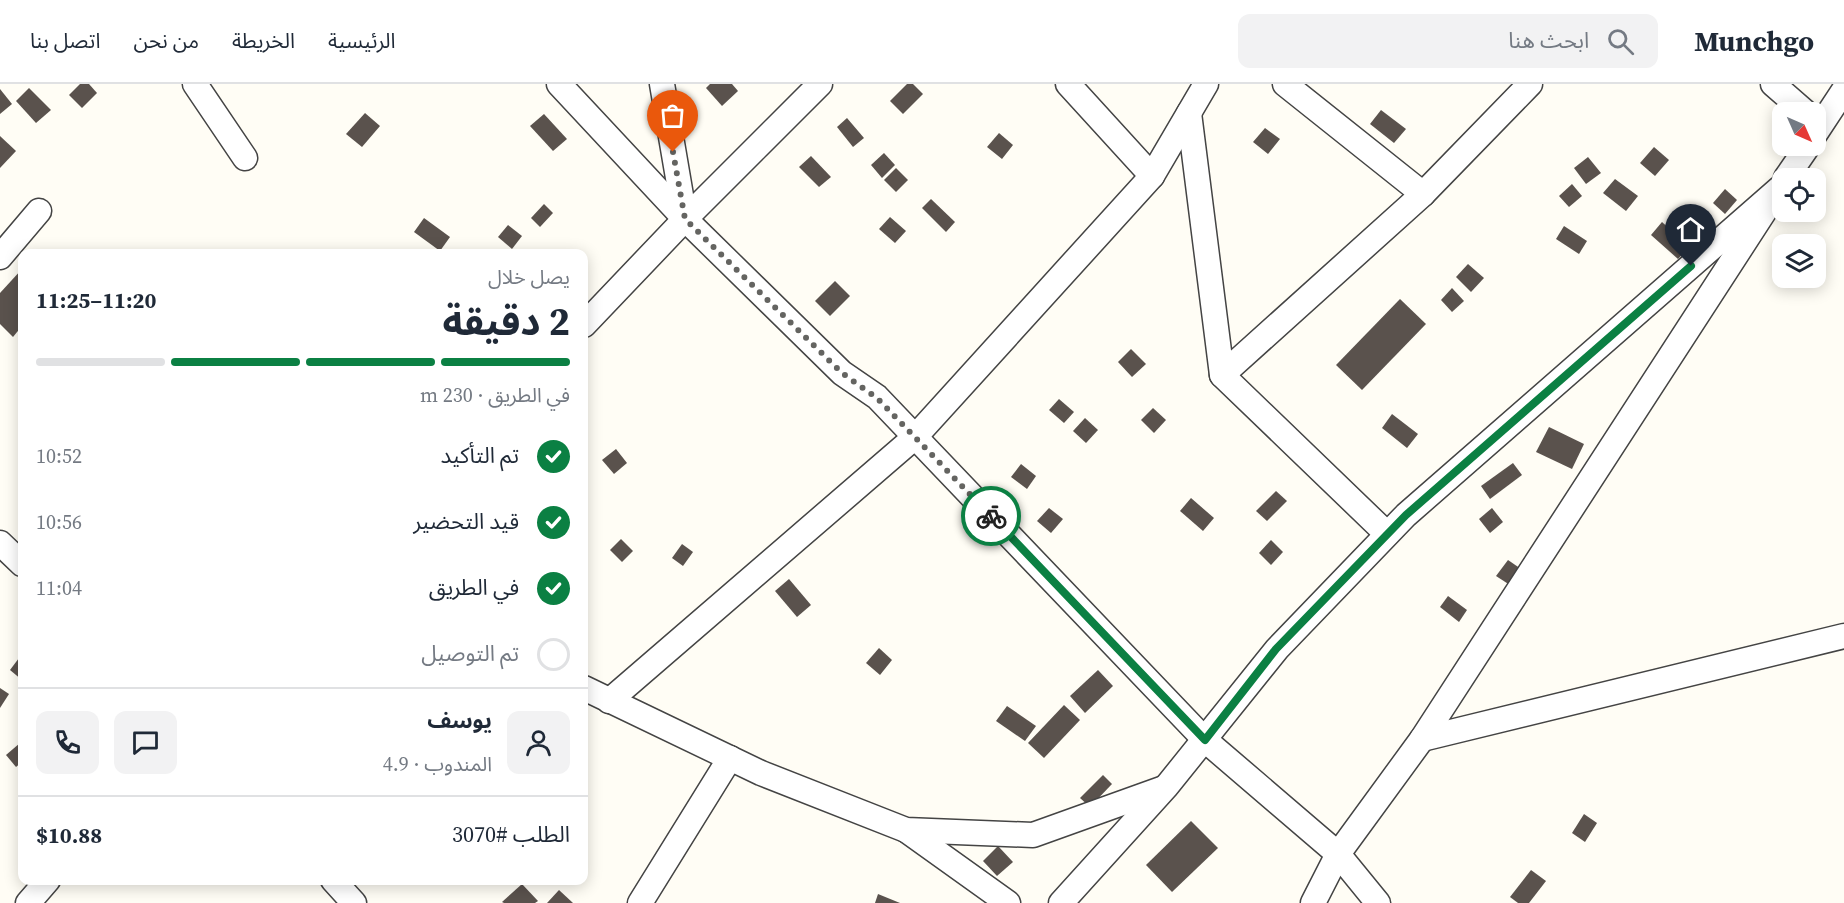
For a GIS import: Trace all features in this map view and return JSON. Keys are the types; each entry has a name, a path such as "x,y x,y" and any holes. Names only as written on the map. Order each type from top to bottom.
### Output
{"street":[{"path":"195,84 245,158"},
{"path":"559,84 685,219 842,373 877,398 1205,740 1338,854 1378,903"},
{"path":"662,84 685,219"},
{"path":"588,321 685,219 820,84"},
{"path":"1068,84 1152,176"},
{"path":"609,701 915,437 1152,176 1206,84"},
{"path":"1285,84 1423,194"},
{"path":"1222,375 1423,194 1530,84"},
{"path":"1773,84 1789,102"},
{"path":"1826,112 1844,90"},
{"path":"1189,113 1222,375 1387,534"},
{"path":"1061,903 1167,787 1276,649 1406,515 1772,194"},
{"path":"1313,903 1338,854 1422,739 1772,201"},
{"path":"0,258 39,211"},
{"path":"0,543 18,560"},
{"path":"1422,739 1844,636"},
{"path":"588,690 761,773 906,830 1008,903"},
{"path":"640,903 730,758"},
{"path":"906,830 1033,835 1167,787"},
{"path":"28,903 44,885"},
{"path":"338,885 354,903"}],"building":[{"path":"80,84 89,84 97,93 82,108 69,95"},
{"path":"710,84 732,84 738,91 722,106 706,88"},
{"path":"907,84 913,84 923,94 903,114 890,101"},
{"path":"29,88 51,110 36,123 16,101"},
{"path":"0,89 12,104 0,114"},
{"path":"1381,110 1406,129 1394,143 1370,124"},
{"path":"365,113 380,126 362,147 346,134"},
{"path":"544,114 567,139 553,151 530,126"},
{"path":"847,118 864,138 853,147 837,127"},
{"path":"1265,128 1280,139 1268,154 1253,142"},
{"path":"999,133 1013,145 1002,159 987,147"},
{"path":"0,136 16,151 0,168"},
{"path":"1654,147 1669,160 1655,176 1640,163"},
{"path":"884,153 895,165 882,178 871,165"},
{"path":"811,156 831,177 819,187 799,167"},
{"path":"1588,157 1601,173 1586,184 1574,168"},
{"path":"896,168 908,180 896,192 884,180"},
{"path":"1615,179 1638,196 1626,211 1603,193"},
{"path":"1572,184 1582,196 1569,207 1559,196"},
{"path":"1725,189 1737,200 1725,214 1713,203"},
{"path":"931,199 955,222 946,232 922,208"},
{"path":"544,204 553,213 540,227 531,218"},
{"path":"890,217 906,231 895,243 879,229"},
{"path":"424,218 450,237 441,249 437,249 414,232"},
{"path":"1662,222 1689,247 1678,259 1651,235"},
{"path":"508,225 522,236 512,249 498,237"},
{"path":"1564,226 1587,241 1579,254 1556,239"},
{"path":"1468,264 1484,278 1471,292 1456,277"},
{"path":"18,273 18,331 13,337 0,324 0,293"},
{"path":"835,281 850,296 830,316 815,301"},
{"path":"1452,288 1464,301 1452,312 1441,300"},
{"path":"1400,299 1426,324 1362,390 1336,365"},
{"path":"1131,349 1146,364 1132,377 1118,362"},
{"path":"1059,399 1074,412 1064,423 1049,410"},
{"path":"1153,408 1166,420 1154,433 1141,420"},
{"path":"1392,414 1418,434 1407,448 1382,428"},
{"path":"1085,418 1098,430 1086,443 1073,431"},
{"path":"1549,427 1584,444 1572,469 1536,452"},
{"path":"616,449 627,463 614,474 602,460"},
{"path":"1513,463 1522,475 1490,499 1481,486"},
{"path":"1021,464 1036,476 1027,489 1011,477"},
{"path":"1276,491 1287,501 1267,521 1256,511"},
{"path":"1191,498 1214,518 1203,531 1180,511"},
{"path":"1049,508 1063,519 1051,533 1037,521"},
{"path":"1492,508 1503,522 1490,533 1479,519"},
{"path":"621,539 633,551 622,562 610,550"},
{"path":"1271,540 1283,552 1271,565 1259,553"},
{"path":"682,544 693,552 683,566 672,558"},
{"path":"1508,560 1524,571 1513,587 1496,576"},
{"path":"789,579 811,605 797,617 775,591"},
{"path":"1448,596 1467,610 1459,622 1440,607"},
{"path":"879,648 892,660 880,675 866,663"},
{"path":"18,659 18,677 10,670"},
{"path":"1098,670 1113,686 1085,713 1070,696"},
{"path":"0,688 9,694 0,708"},
{"path":"1064,705 1080,720 1044,758 1028,743"},
{"path":"1007,706 1036,726 1025,741 996,721"},
{"path":"18,745 18,765 16,767 6,755"},
{"path":"1103,775 1112,784 1090,807 1080,798"},
{"path":"1584,814 1597,823 1585,842 1572,833"},
{"path":"1191,821 1218,848 1172,892 1146,865"},
{"path":"998,846 1013,862 997,876 983,861"},
{"path":"1531,870 1546,881 1529,903 1518,903 1510,897"},
{"path":"521,885 538,901 535,903 502,902"},
{"path":"559,890 573,903 547,903"},
{"path":"878,894 900,903 875,903"}],"way so far":[{"path":"673,152 685,219 842,373 877,398 991,516"}],"route":[{"path":"991,516 1205,740 1276,649 1406,515 1691,266"}]}
